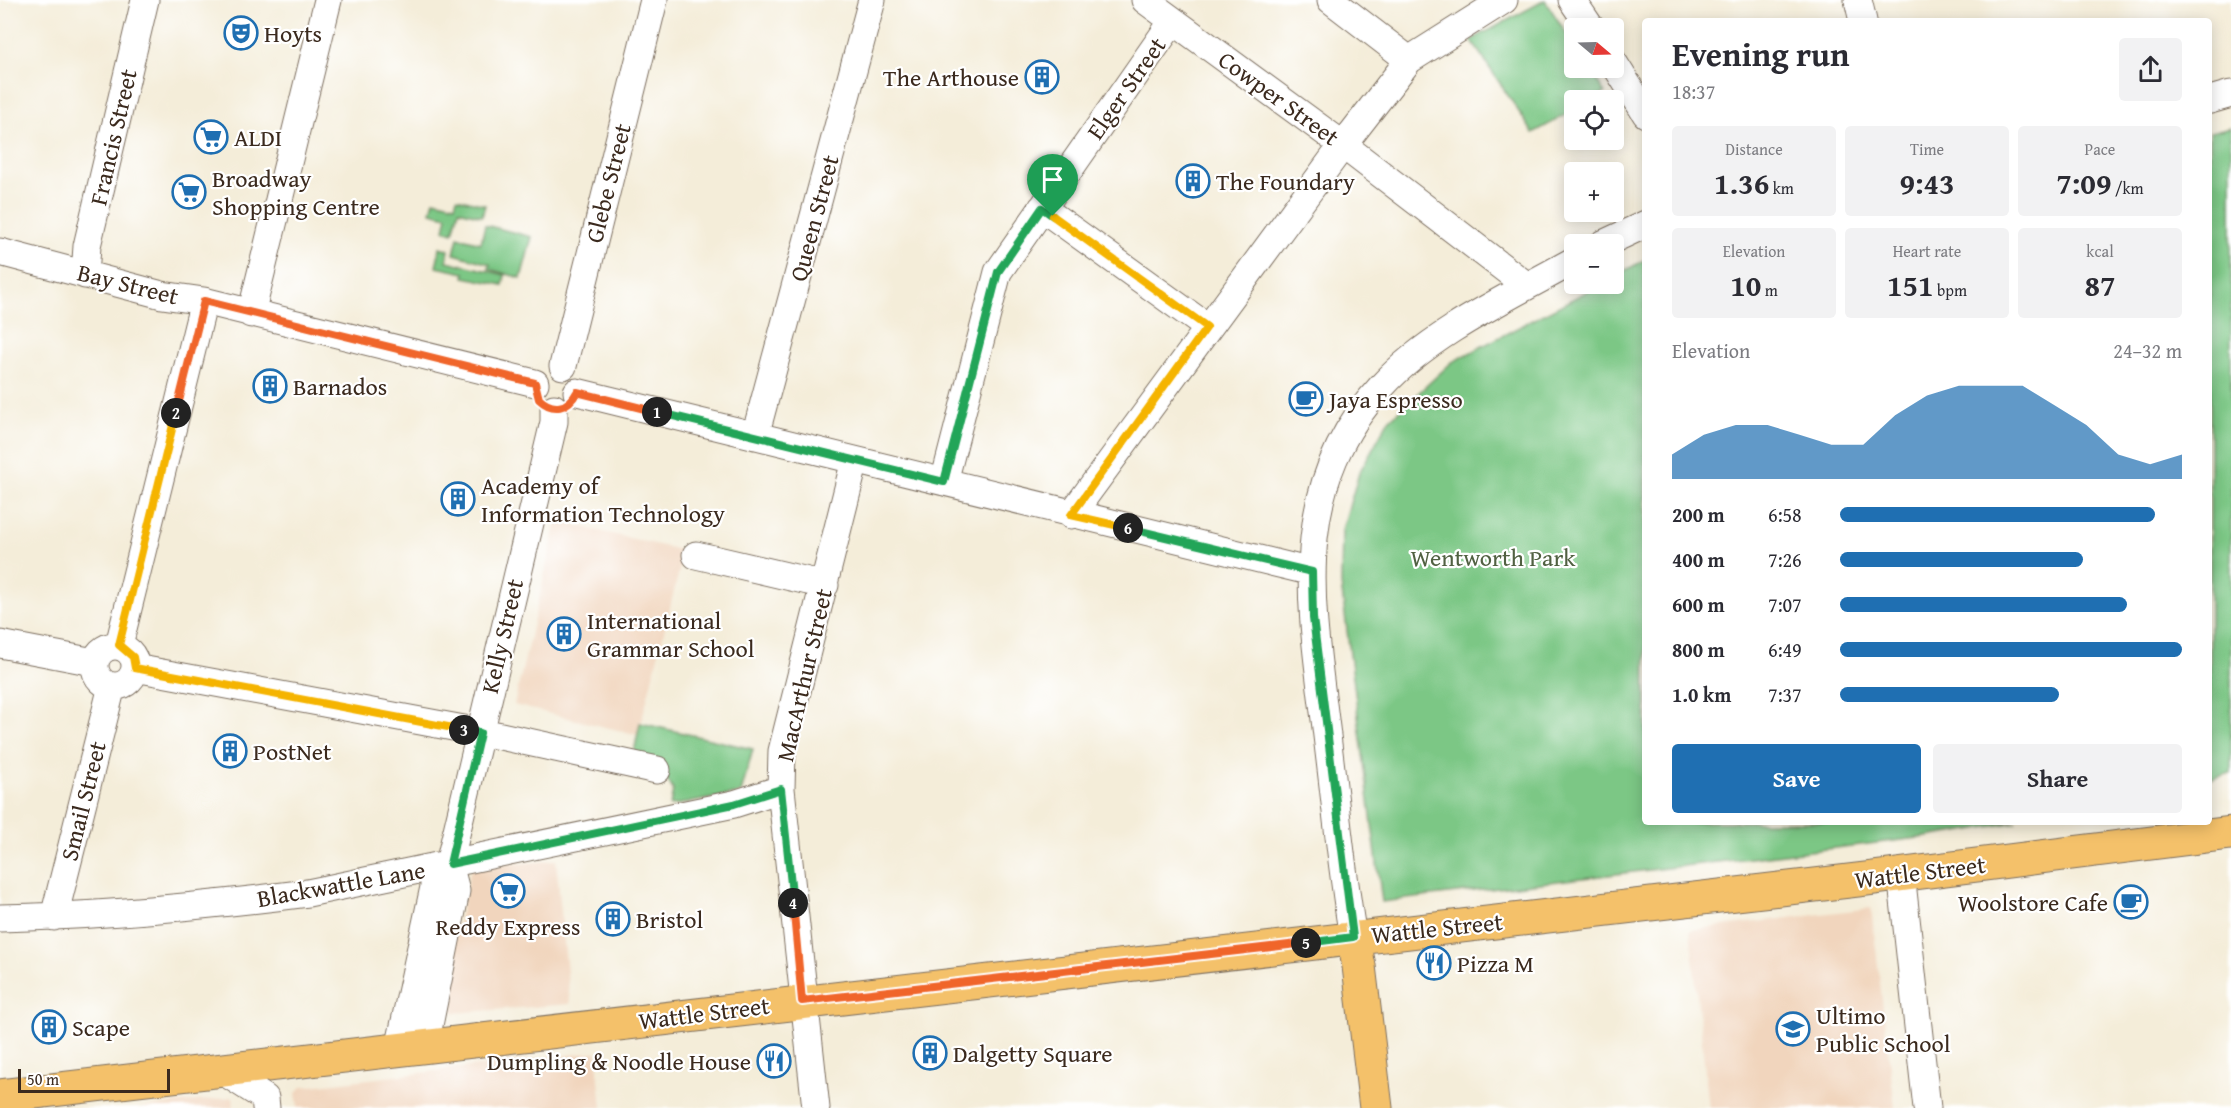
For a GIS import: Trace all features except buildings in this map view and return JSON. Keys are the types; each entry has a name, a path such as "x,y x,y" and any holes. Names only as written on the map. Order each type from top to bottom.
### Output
{"main road":[{"name":"Wattle Street","path":"0,1096 2231,833"},
{"path":"1353,937 1376,1108"}],"street":[{"name":"Francis Street","path":"85,275 87,246 145,0"},
{"path":"251,314 328,0"},
{"name":"Glebe Street","path":"563,366 654,0"},
{"name":"Queen Street","path":"755,436 872,0"},
{"path":"1331,0 1409,60"},
{"path":"1071,515 1207,327 1409,60 1504,0"},
{"path":"1572,0 1584,18"},
{"path":"1858,0 1862,18"},
{"name":"Cowper Street","path":"1149,1 1343,145 1527,286"},
{"name":"Elger Street","path":"944,482 998,272 1173,21"},
{"path":"1623,78 1642,108"},
{"path":"2212,99 2231,94"},
{"path":"1042,208 1207,327"},
{"path":"1624,234 1642,226"},
{"name":"Bay Street","path":"0,252 169,297 204,301 535,383"},
{"path":"1353,937 1313,618 1313,536 1322,495 1339,448 1365,405 1400,367 1427,347 1564,266"},
{"path":"119,645 204,301"},
{"path":"548,366 563,366 573,374 577,392 572,401 564,407 554,408 539,399 535,383 542,370 548,366"},
{"path":"577,392 1071,515 1312,572"},
{"name":"Kelly Street","path":"412,1047 439,873 480,733 554,422 554,408"},
{"name":"MacArthur Street","path":"816,1108 802,1001 781,789 782,751 855,460"},
{"path":"696,555 825,585"},
{"path":"0,644 94,662"},
{"path":"119,645 133,657 135,668 124,684 112,686 96,675 94,662 96,656 106,647 119,645"},
{"path":"135,668 480,733 657,770"},
{"name":"Smail Street","path":"54,917 112,686"},
{"name":"Blackwattle Lane","path":"0,918 54,917 240,902 439,873 734,804 781,789"},
{"path":"1900,873 1927,1108"},
{"path":"221,1070 257,1091 265,1098 266,1108"}],"shaded area":[{"name":"International Grammar School","path":"557,521 684,551 638,735 514,705"},
{"path":"556,860 570,1004 454,1013 448,969 471,868"},
{"name":"Ultimo Public School","path":"1871,908 1895,1108 1709,1108 1690,930"},
{"path":"596,1052 602,1108 298,1108 296,1093 302,1087"},
{"path":"233,1097 234,1108 140,1108"}],"green space":[{"path":"1545,0 1564,30 1564,78 1595,78 1603,90 1564,90 1564,116 1533,133 1471,40"},
{"path":"2231,127 2231,773 2212,778 2212,132"},
{"path":"457,198 485,205 482,216 459,210 453,233 444,230 447,216 431,212 434,200 455,205"},
{"path":"485,225 532,237 521,278 489,269 490,264 454,254 458,237 481,243"},
{"path":"440,247 449,250 447,261 505,275 503,285 464,277 465,273 436,267"},
{"name":"Wentworth Park","path":"1642,262 1642,825 1999,825 1927,837 1382,902 1341,584 1342,530 1359,473 1388,421 1452,362 1582,294 1624,294 1624,271"},
{"path":"640,723 753,749 741,793 670,806 673,790 658,763 634,752"}],"place":[{"name":"Hoyts","path":"241,33"},
{"name":"The Arthouse","path":"1042,77"},
{"name":"ALDI","path":"211,137"},
{"name":"The Foundary","path":"1193,181"},
{"name":"Broadway Shopping Centre","path":"189,192"},
{"name":"Barnados","path":"270,386"},
{"name":"Jaya Espresso","path":"1306,399"},
{"name":"Academy of Information Technology","path":"458,499"},
{"name":"International Grammar School","path":"564,634"},
{"name":"PostNet","path":"230,751"},
{"name":"Reddy Express","path":"508,891"},
{"name":"Woolstore Cafe","path":"2131,902"},
{"name":"Bristol","path":"613,919"},
{"name":"Pizza M","path":"1434,963"},
{"name":"Scape","path":"49,1027"},
{"name":"Ultimo Public School","path":"1793,1029"},
{"name":"Dalgetty Square","path":"930,1053"},
{"name":"Dumpling & Noodle House","path":"774,1061"}],"route":[{"path":"1042,208 1053,216 1207,327 1071,515 1283,567 1312,572 1313,618 1353,937 802,1001 781,789 734,804 450,864 480,733 135,668 133,657 119,645 204,301 535,383 535,391 539,399 545,405 554,408 564,407 572,401 577,392 944,482 998,272 1006,257 1042,208"}]}
